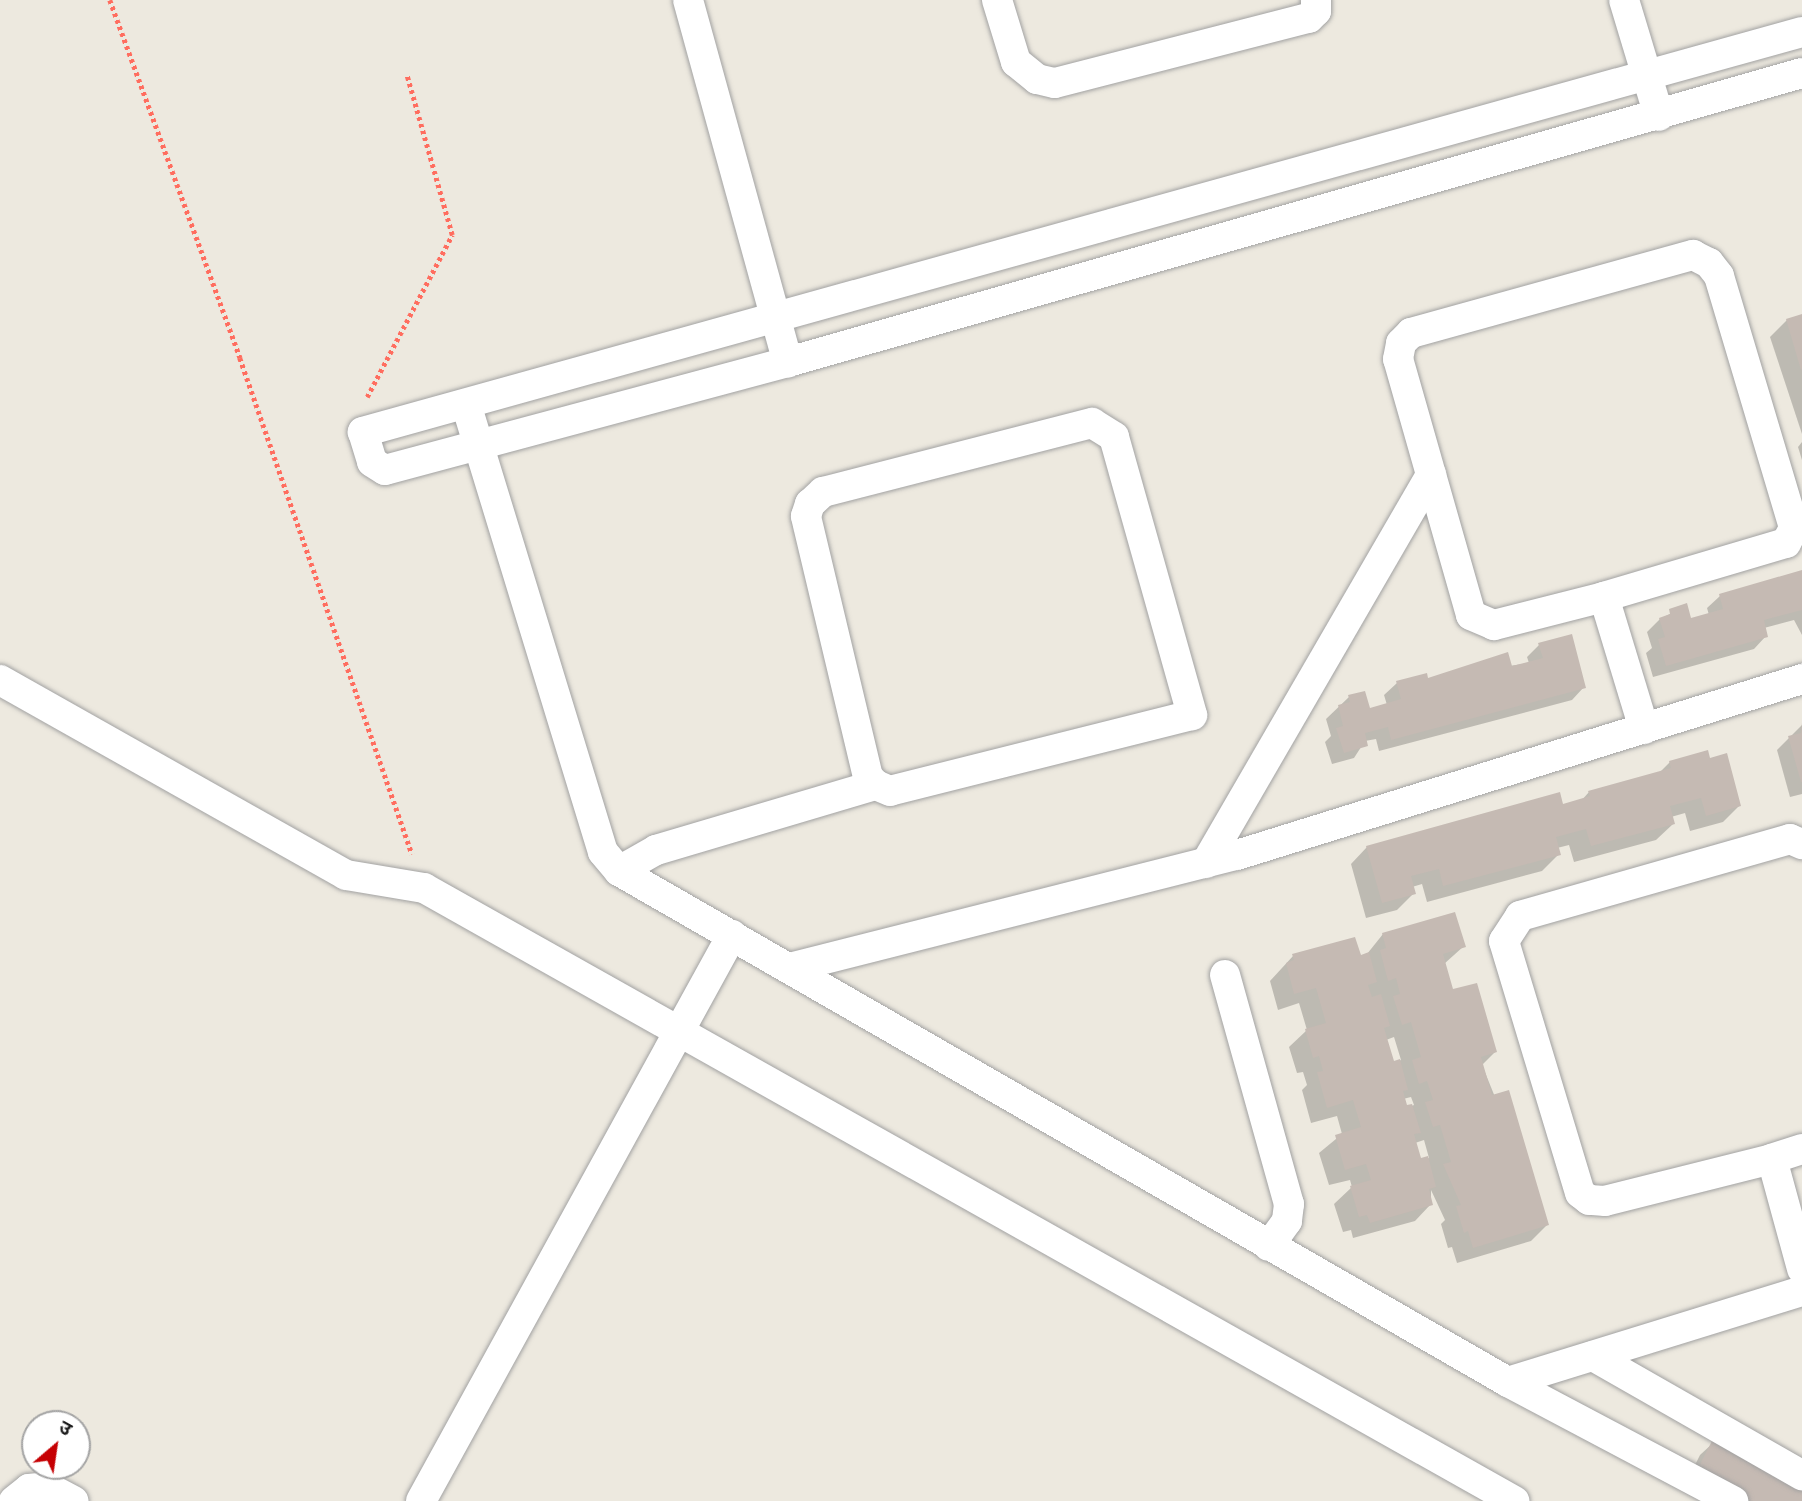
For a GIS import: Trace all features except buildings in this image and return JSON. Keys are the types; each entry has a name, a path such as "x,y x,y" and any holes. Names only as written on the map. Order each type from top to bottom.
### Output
{"street":[{"path":"688,0 779,319 788,362"},
{"path":"998,0 1016,62 1037,79 1055,83 1309,19 1316,11 1316,0"},
{"path":"1624,0 1659,116"},
{"path":"1802,32 1646,73 779,319 363,432 372,462 385,470 788,362 1802,74"},
{"path":"1693,255 1709,263 1719,276 1794,528 1786,543 1604,597 1494,625 1471,615 1398,359 1401,344 1411,333 1693,255"},
{"path":"466,404 603,852 619,871 1508,1382 1733,1501"},
{"path":"619,871 656,850 876,786 890,791 1192,715 1114,437 1104,428 1092,423 823,492 810,504 806,516 868,777 876,786"},
{"path":"1206,863 1431,475"},
{"path":"1604,597 1644,729"},
{"path":"789,968 1206,863 1802,679"},
{"path":"0,680 346,874 424,888 1514,1501"},
{"path":"1802,844 1790,839 1520,916 1504,942 1580,1193 1590,1200 1605,1201 1802,1149"},
{"path":"421,1501 732,935"},
{"path":"1225,975 1289,1204 1287,1222 1269,1246"},
{"path":"1772,1159 1802,1269"},
{"path":"1508,1382 1802,1291"},
{"path":"1593,1356 1802,1475"},
{"path":"14,1501 29,1489 47,1487 73,1501"}],"path":[{"path":"110,0 424,888"},
{"path":"363,432 359,414 364,402 452,235 407,76"}]}
